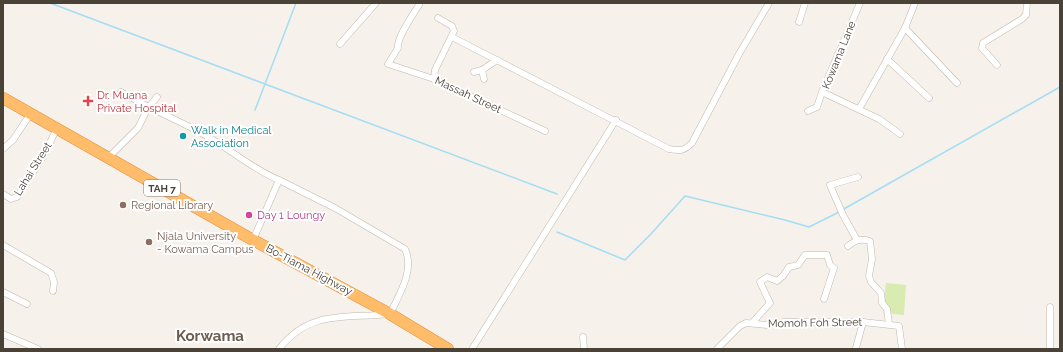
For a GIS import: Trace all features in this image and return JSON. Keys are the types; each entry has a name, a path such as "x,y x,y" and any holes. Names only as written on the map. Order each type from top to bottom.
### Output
{"highway":[{"name":"Bo-Tiama Highway","path":"3,98 253,240 390,314 448,349"}],"street":[{"path":"340,44 376,3"},
{"name":"Massah Street","path":"420,3 404,30 397,45 398,48 388,64 434,79 545,131"},
{"path":"452,37 616,120 669,149 680,151 692,143 739,54 769,3"},
{"path":"799,22 805,3"},
{"name":"Kowama Lane","path":"860,3 822,92 879,119 900,134"},
{"path":"859,109 905,28 915,3"},
{"path":"997,65 982,48 983,43 1022,19 1026,15 1027,3"},
{"path":"434,79 435,70 454,31 452,26 438,18"},
{"path":"905,28 957,83"},
{"path":"887,59 929,98"},
{"path":"474,72 482,70 497,60"},
{"path":"482,70 484,79"},
{"path":"121,92 148,108 205,135 256,168 334,208 405,249 409,258 406,276 390,314 331,317 312,321 297,331 279,349"},
{"path":"808,111 817,107 822,92"},
{"path":"108,158 138,128 148,108 157,97"},
{"path":"3,149 13,140 31,114"},
{"path":"472,349 616,120"},
{"name":"Lahai Street","path":"3,194 11,199 17,197 44,155 57,128"},
{"path":"857,240 843,215 830,185 858,176"},
{"path":"253,240 279,180"},
{"path":"848,246 857,240 863,239 870,241 872,259 869,276 871,282 881,293 882,303 887,309 889,324 899,326 902,349"},
{"path":"3,245 51,273 54,282 53,291"},
{"path":"752,322 770,303 760,282 763,278 767,277 777,281 783,276 789,267 798,265 805,254 826,255 830,265 834,268 824,299"},
{"path":"3,292 27,304"},
{"path":"1050,307 1050,349"},
{"name":"Momoh Foh Street","path":"717,349 740,326 752,322 767,325 784,322 863,322 889,324"},
{"path":"856,348 863,322"},
{"path":"3,334 38,349"},
{"path":"582,337 584,349"}],"green space":[{"path":"886,283 906,285 904,315 883,313"}],"waterway":[{"path":"50,3 557,194"},
{"path":"255,110 296,3"},
{"path":"842,210 1060,87"},
{"path":"557,232 625,260 685,196 809,227 839,212"}],"place":[{"name":"Dr. Muana Private Hospital","path":"88,101"},
{"name":"Walk in Medical Association","path":"183,136"},
{"name":"Regional Library","path":"123,205"},
{"name":"Day 1 Loungy","path":"249,215"},
{"name":"Njala University - Kowama Campus","path":"149,242"}],"district":[{"name":"Korwama","path":"210,336"}]}
